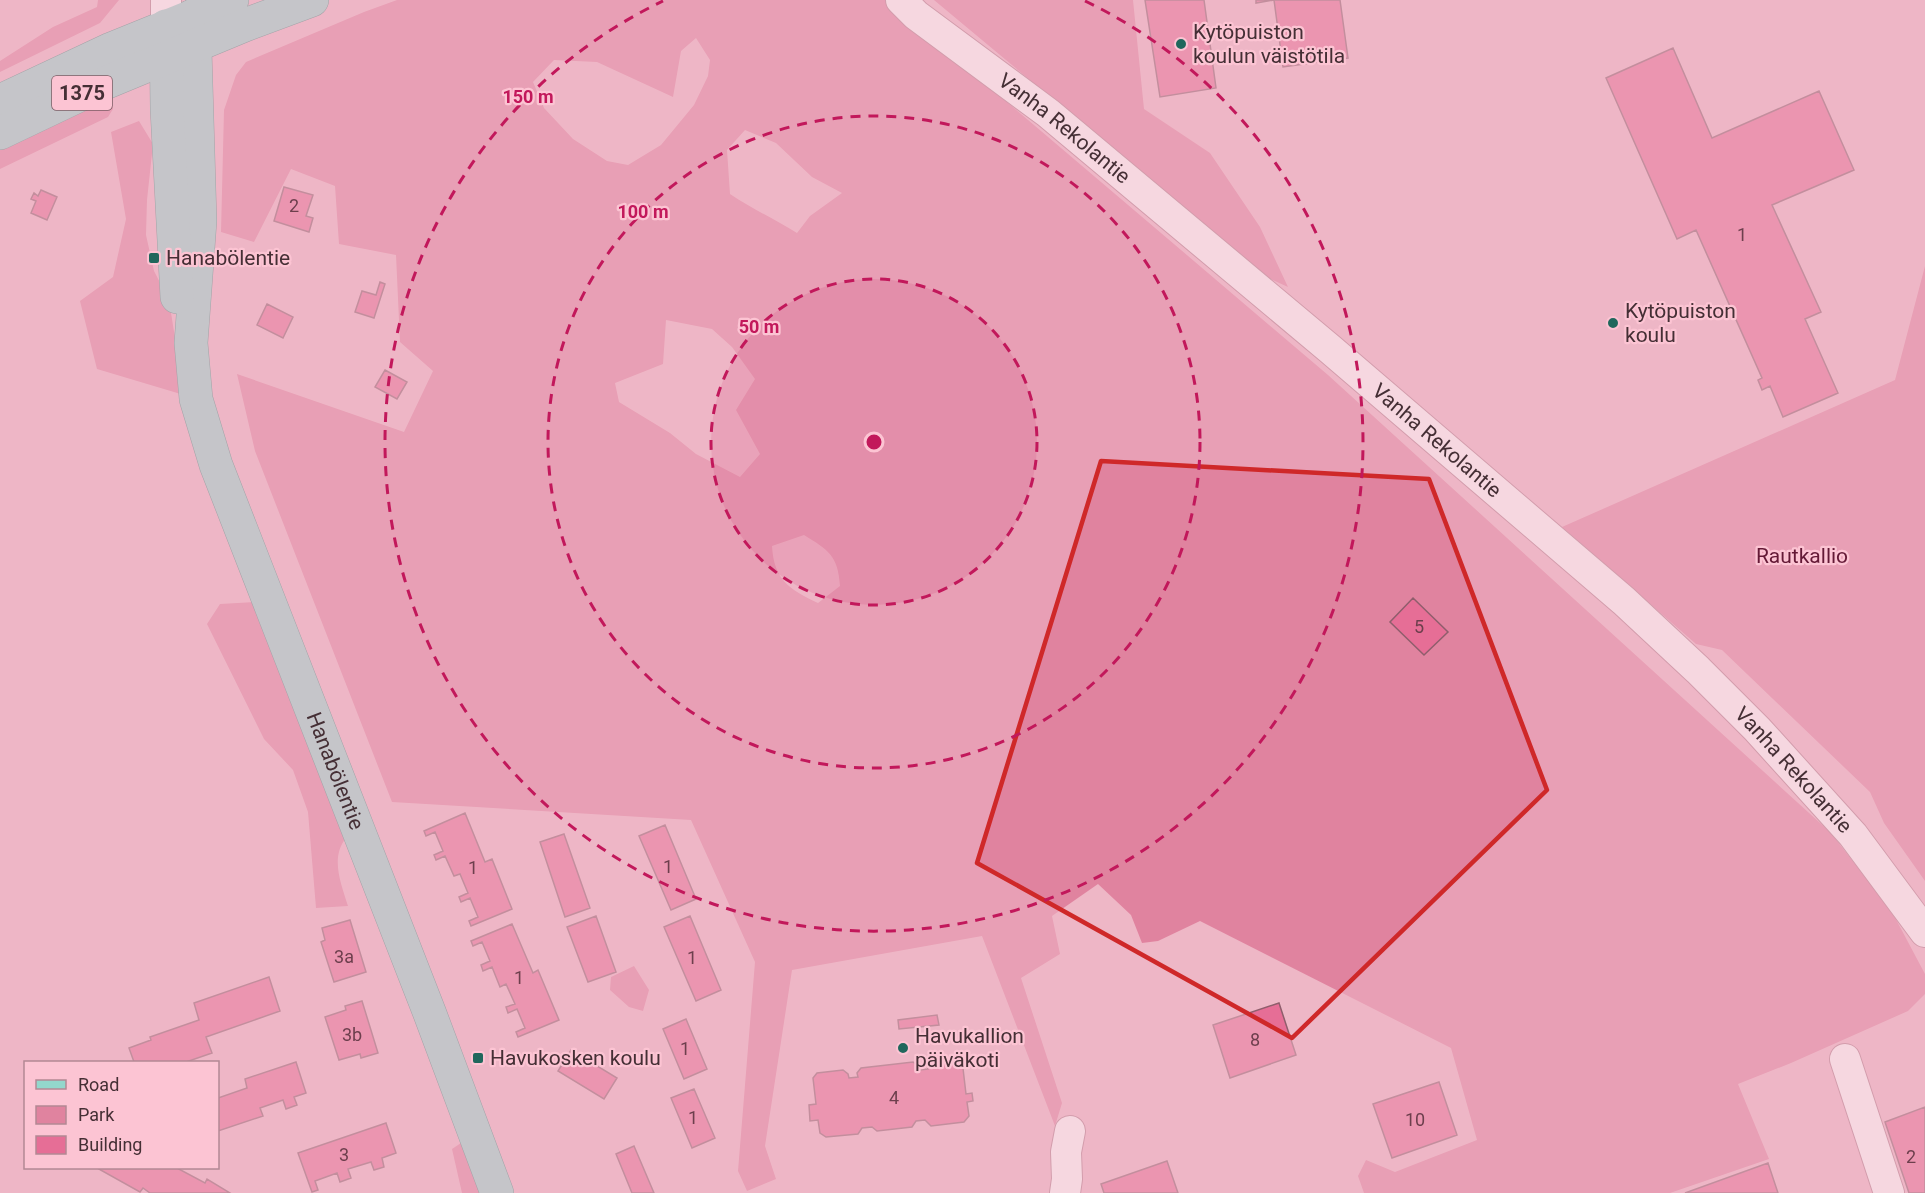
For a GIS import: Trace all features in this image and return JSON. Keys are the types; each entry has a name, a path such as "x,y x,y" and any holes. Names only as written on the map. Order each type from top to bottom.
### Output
{"main road":[{"name":"1375","path":"0,101 111,49 180,24 232,0"},
{"name":"1375","path":"0,133 105,82 180,24 312,0"},
{"name":"Hanabölentie","path":"180,24 167,109 177,295 191,344 196,399 216,465 497,1193"}],"street":[{"name":"Vanha Rekolantie","path":"901,0 916,15 1048,113 1338,356 1624,601 1757,729 1853,834 1925,932"},
{"path":"1845,1059 1889,1193"},
{"path":"1065,1193 1066,1152 1070,1131"}],"highlighted area":[{"path":"1101,461 1429,479 1547,790 1292,1038 977,863"}],"green space":[{"path":"98,0 119,0 100,23 0,72 0,61 53,27 97,7"},
{"path":"397,0 887,0 1328,375 1830,832 1891,910 1925,974 1925,994 1908,1011 1738,1084 1769,1159 1670,1193 1364,1193 1358,1176 1366,1160 1395,1172 1477,1140 1451,1048 1200,921 1158,941 1142,943 1131,915 1098,884 1052,916 1060,954 1021,978 1062,1103 1055,1126 982,936 792,970 765,1146 776,1179 747,1191 738,1171 755,962 691,820 392,802 255,451 237,374 404,432 433,371 400,342 396,255 339,244 335,186 291,169 254,242 221,232 224,110 236,75 246,62","holes":["696,38 710,60 708,76 694,105 661,145 628,165 607,161 573,139 544,108 533,82 554,60 597,62 673,97 681,51","745,130 776,143 812,177 842,193 810,216 797,233 730,194 727,150","666,320 712,329 732,347 755,379 736,410 760,454 740,477 696,454 670,433 619,402 615,383 663,364","804,535 830,554 837,567 840,586 818,603 799,593 791,588 780,575 773,558 772,546"]},
{"path":"934,0 1133,0 1144,109 1210,153 1260,227 1288,287 1266,277"},
{"path":"111,99 113,109 108,117 0,169 0,149"},
{"path":"139,121 153,144 146,235 154,271 169,300 184,395 97,369 80,301 113,277 126,219 111,132"},
{"name":"Rautkallio","path":"1925,266 1925,881 1884,823 1870,792 1722,650 1696,644 1562,527 1895,380"},
{"path":"255,602 346,838 339,854 338,871 348,906 316,908 308,812 293,770 264,739 207,624 220,604"},
{"path":"634,966 649,990 643,1011 629,1007 610,990 611,977"},
{"path":"464,1141 483,1193 462,1193 452,1149"}],"building":[{"name":"Kytöpuiston koulun väistötila","path":"1145,0 1204,0 1216,88 1160,97"},
{"path":"1256,0 1274,0 1256,3"},
{"name":"Kytöpuiston koulun väistötila","path":"1274,0 1340,0 1348,58 1283,67"},
{"path":"1673,48 1712,138 1819,91 1854,170 1772,205 1821,312 1805,319 1838,393 1783,417 1770,386 1762,390 1758,380 1762,378 1696,230 1677,239 1606,78"},
{"path":"284,187 313,195 306,216 313,218 309,232 274,221"},
{"path":"41,190 57,197 47,220 31,213 36,201 31,199 34,193 38,196"},
{"path":"380,282 385,284 374,318 355,312 362,291 376,295"},
{"path":"267,304 293,317 283,338 257,325"},
{"path":"385,370 407,382 397,399 375,387"},
{"path":"1413,598 1448,632 1424,655 1390,622"},
{"path":"465,813 485,862 492,859 512,909 471,926 469,921 478,917 470,898 461,902 459,897 468,893 460,874 454,876 445,856 436,860 434,855 443,851 435,832 426,836 424,831"},
{"path":"665,825 696,899 671,910 639,836"},
{"path":"564,834 590,908 565,917 540,842"},
{"path":"596,916 616,972 588,982 567,927"},
{"path":"690,916 721,990 696,1001 664,927"},
{"path":"350,920 366,972 334,982 321,942 325,940 322,928"},
{"path":"512,924 533,973 538,970 559,1020 518,1037 516,1032 525,1028 517,1009 508,1013 506,1007 515,1004 506,984 500,987 492,967 483,971 481,965 490,961 482,942 473,946 471,941"},
{"path":"269,977 280,1011 206,1037 212,1053 189,1061 134,1061 129,1048 151,1040 150,1037 199,1020 194,1003"},
{"path":"362,1001 378,1053 361,1058 360,1054 339,1060 325,1017 346,1010 345,1006"},
{"path":"1279,1003 1296,1055 1230,1078 1213,1025"},
{"path":"937,1015 939,1025 899,1029 898,1020"},
{"path":"686,1019 707,1069 684,1079 663,1029"},
{"path":"571,1050 617,1078 604,1099 558,1071"},
{"path":"958,1057 962,1060 966,1094 972,1093 973,1101 967,1102 969,1116 964,1122 931,1126 925,1120 916,1121 912,1127 877,1131 872,1127 862,1128 858,1134 826,1137 820,1133 818,1120 810,1121 809,1105 816,1104 813,1078 817,1073 843,1070 849,1078 858,1077 857,1073 861,1068 913,1062 919,1070 928,1069 927,1065 932,1060"},
{"path":"296,1062 306,1093 294,1097 297,1105 286,1109 283,1100 260,1108 263,1116 219,1131 219,1098 247,1088 245,1079"},
{"path":"1439,1082 1457,1135 1392,1158 1373,1104"},
{"path":"694,1089 715,1138 692,1148 671,1098"},
{"path":"1925,1107 1925,1193 1909,1193 1885,1122"},
{"path":"386,1123 396,1153 382,1158 384,1167 374,1170 371,1162 348,1169 351,1178 340,1182 337,1173 315,1181 318,1190 312,1192 298,1153"},
{"path":"634,1146 654,1193 632,1193 616,1154"},
{"path":"1167,1161 1178,1193 1104,1193 1101,1184"},
{"path":"1768,1163 1778,1193 1685,1193"},
{"path":"99,1169 179,1169 205,1183 207,1179 230,1193 150,1193 143,1188 140,1192"}],"place":[{"name":"Kytöpuiston koulun väistötila","path":"1181,44"},
{"name":"Hanabölentie","path":"154,258"},
{"name":"Kytöpuiston koulu","path":"1613,323"},
{"name":"Havukallion päiväkoti","path":"903,1048"},
{"name":"Havukosken koulu","path":"478,1058"}]}
